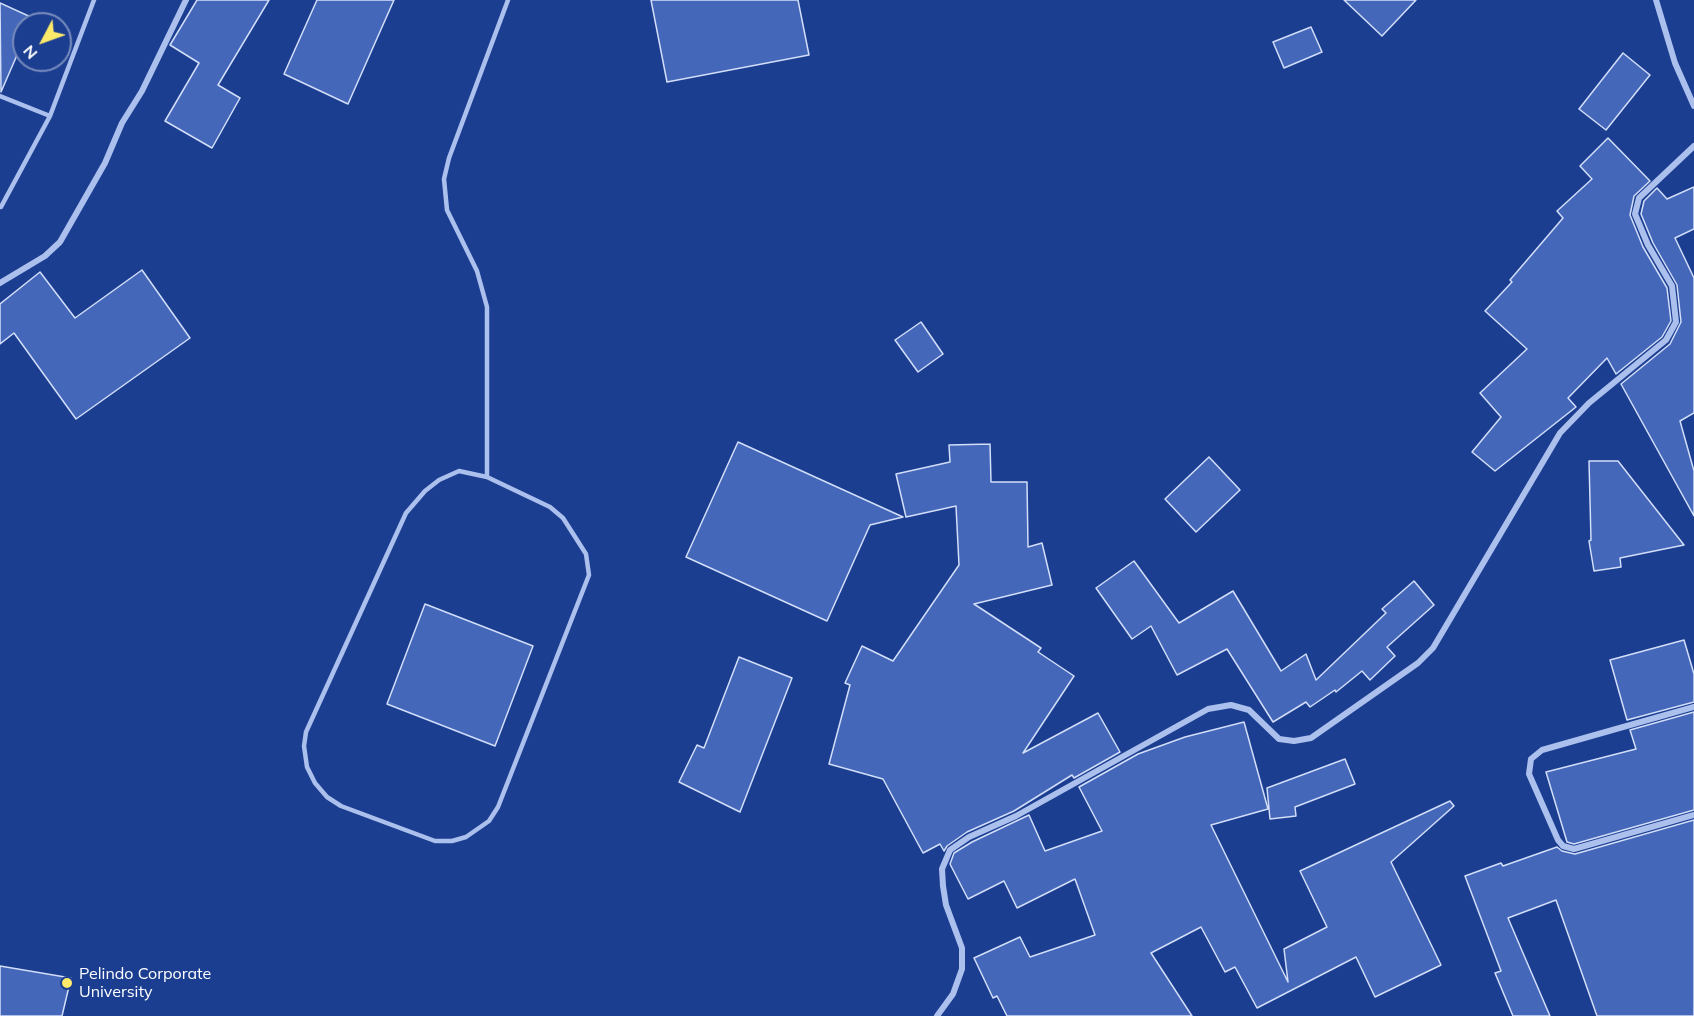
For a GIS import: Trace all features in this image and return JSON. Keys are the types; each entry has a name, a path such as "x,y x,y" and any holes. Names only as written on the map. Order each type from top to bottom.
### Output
{"street":[{"path":"0,283 45,256 60,242 105,163 122,123 142,91 186,0"},
{"path":"1656,0 1678,72 1694,106"},
{"path":"937,1016 953,994 962,969 963,948 946,905 943,886 942,869 950,850 969,837 1026,810 1208,709 1231,705 1249,710 1279,739 1294,741 1311,738 1418,663 1433,648 1560,433 1589,403 1666,340 1676,322 1671,286 1648,245 1635,214 1639,198 1694,146"},
{"path":"1694,707 1542,750 1531,759 1529,774 1558,840 1563,846 1574,849 1694,814"}],"lane":[{"path":"1,207 50,116 94,0"},
{"path":"487,477 488,307 477,271 447,210 444,179 508,0"},
{"path":"0,96 50,116"},
{"path":"459,471 487,477 550,507 563,518 586,554 589,575 498,807 489,821 466,837 452,841 435,841 341,806 327,797 315,783 307,767 304,746 306,732 406,513 425,490 439,480 459,471"}],"building":[{"path":"197,0 269,0 218,85 240,98 212,148 165,121 199,63 170,45"},
{"path":"317,0 394,0 348,104 284,74"},
{"path":"651,0 798,0 809,55 667,82"},
{"path":"1344,0 1416,0 1382,36"},
{"path":"0,3 20,12 12,12 12,67 1,92"},
{"path":"1311,27 1322,52 1284,68 1273,42"},
{"path":"1623,53 1650,75 1606,130 1579,109"},
{"path":"1608,138 1650,181 1634,196 1630,215 1643,247 1667,288 1671,321 1662,337 1616,374 1607,358 1568,398 1576,407 1495,471 1472,452 1501,417 1480,393 1527,349 1485,311 1512,282 1510,280 1563,218 1557,211 1592,179 1580,166"},
{"path":"1694,187 1694,229 1675,238 1694,278 1694,413 1680,421 1694,471 1694,516 1621,384 1670,344 1681,322 1677,285 1653,243 1641,214 1644,201 1657,188 1667,199"},
{"path":"142,270 190,338 76,419 14,333 0,344 0,304 40,272 75,318"},
{"path":"921,322 943,354 918,372 895,340"},
{"path":"738,442 903,517 870,525 827,621 686,557"},
{"path":"990,444 991,482 1027,482 1028,547 1042,543 1052,585 974,604 1041,648 1038,652 1074,676 1023,753 1098,713 1120,752 1074,778 1072,775 1014,811 967,832 947,846 944,851 940,844 923,853 883,779 829,764 850,685 845,683 862,646 893,661 959,565 956,506 906,517 896,474 950,462 949,445"},
{"path":"1209,457 1240,490 1196,532 1165,499"},
{"path":"1589,461 1618,461 1684,545 1620,558 1621,567 1594,571 1589,541 1591,540"},
{"path":"1134,561 1179,623 1233,591 1281,671 1306,654 1316,680 1386,613 1382,609 1414,581 1434,605 1387,647 1395,656 1370,680 1362,671 1336,692 1335,690 1310,707 1306,702 1273,722 1227,649 1177,675 1151,626 1132,639 1096,588"},
{"path":"425,604 533,646 495,746 387,704"},
{"path":"1684,640 1694,674 1694,702 1627,720 1610,660"},
{"path":"739,657 792,678 740,812 679,782 697,745 704,748"},
{"path":"1694,712 1694,810 1574,844 1567,842 1546,772 1636,749 1630,730"},
{"path":"1244,722 1268,809 1211,825 1288,982 1284,949 1327,927 1300,871 1450,801 1454,806 1391,862 1441,965 1375,997 1356,957 1257,1008 1235,967 1225,972 1201,927 1151,953 1192,1016 1007,1016 997,996 993,998 974,958 1020,937 1030,957 1095,935 1075,879 1017,908 1004,881 968,899 950,864 954,853 1029,815 1045,851 1102,831 1079,787 1138,754 1185,737"},
{"path":"1345,759 1355,784 1295,807 1296,816 1270,819 1267,788"},
{"path":"1694,820 1694,1016 1597,1016 1556,900 1508,918 1550,1016 1513,1016 1495,973 1501,971 1465,876 1501,863 1503,866 1557,847 1562,851 1575,854"},
{"path":"0,966 71,978 62,1016 0,1016"}],"place":[{"name":"Pelindo Corporate University","path":"67,983"}]}
